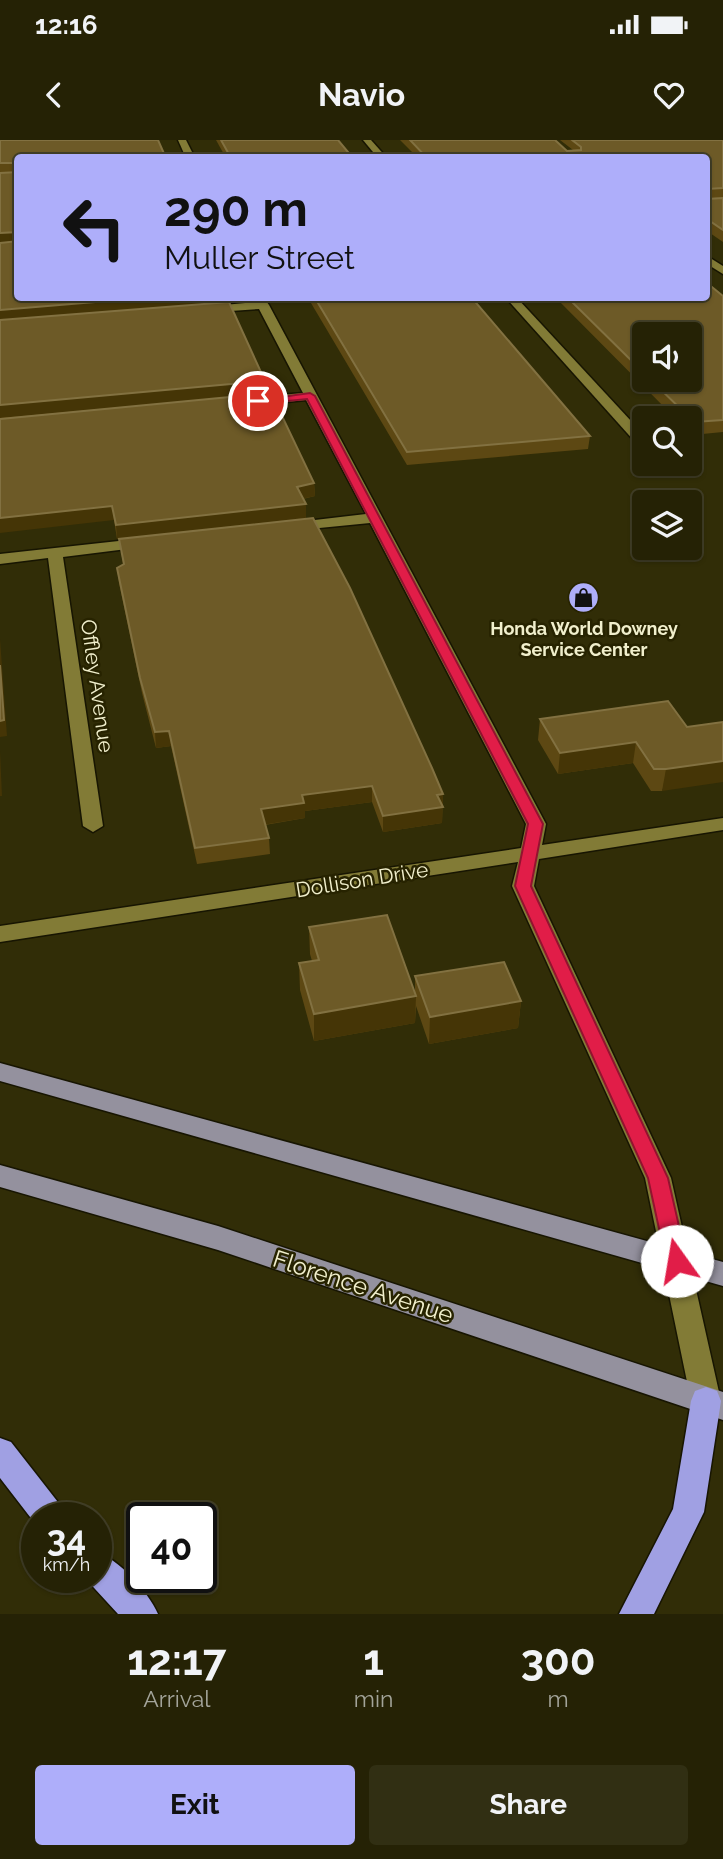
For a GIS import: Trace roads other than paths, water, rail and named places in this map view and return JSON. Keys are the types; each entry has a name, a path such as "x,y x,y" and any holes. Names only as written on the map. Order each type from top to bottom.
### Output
{"highway":[{"path":"636,1614 688,1512 714,1403"},
{"path":"0,1453 38,1502"},
{"path":"112,1584 141,1614"}],"main road":[{"path":"0,1072 723,1274"},
{"name":"Florence Avenue","path":"0,1176 218,1238 714,1403"}],"street":[{"path":"367,140 379,154"},
{"path":"514,301 632,430"},
{"path":"194,311 261,302 536,824 523,886 658,1178 714,1403"},
{"path":"229,404 310,396"},
{"path":"277,529 374,518"},
{"path":"0,559 166,541"},
{"name":"Offley Avenue","path":"55,553 93,826"},
{"name":"Dollison Drive","path":"0,933 723,824"}],"place":[{"name":"Honda World Downey Service Center","path":"584,598"}]}
